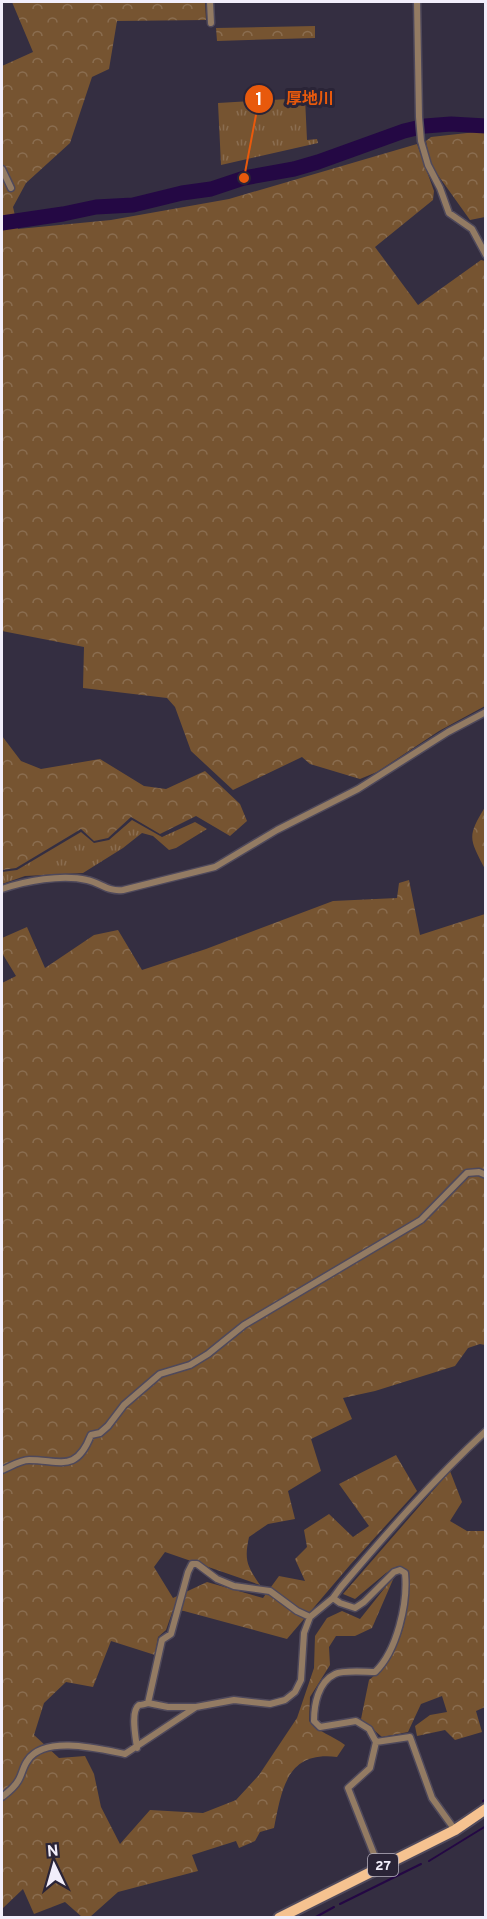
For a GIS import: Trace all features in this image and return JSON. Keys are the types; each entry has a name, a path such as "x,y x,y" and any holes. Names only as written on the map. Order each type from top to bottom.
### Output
{"main road":[{"name":"27","path":"279,1917 455,1830 486,1809"}],"street":[{"path":"210,2 211,23"},
{"path":"417,2 421,141 428,165 449,213 472,229 486,255"},
{"path":"2,169 10,188"},
{"path":"2,889 18,883 75,879 92,881 108,890 123,890 215,867 277,830 358,789 448,732 486,712"},
{"path":"2,1470 26,1460 69,1462 80,1456 91,1435 100,1433 108,1426 124,1405 160,1374 190,1365 208,1354 244,1325 421,1220 467,1173 486,1174"},
{"path":"137,1748 134,1721 136,1708 140,1705 148,1703 168,1707 196,1707 234,1700 270,1704 285,1700 295,1692 301,1680 304,1633 310,1617 333,1598 402,1515 486,1431"},
{"path":"148,1703 162,1640 171,1634 192,1564 196,1564 217,1579 234,1586 270,1592 297,1611 310,1617"},
{"path":"333,1598 355,1608 394,1572 400,1570 405,1573 404,1610 383,1665 375,1672 336,1674 326,1681 314,1705 314,1721 320,1727 356,1721 369,1729 376,1742 370,1768 348,1788 379,1867"},
{"path":"2,1797 18,1782 28,1759 38,1751 47,1747 67,1746 96,1748 125,1755 196,1707"},
{"path":"376,1742 410,1737 432,1798 455,1830"}],"green space":[{"path":"12,2 205,2 206,20 117,21 109,69 92,77 70,143 26,183 13,207 18,229 111,220 229,199 417,144 434,191 433,200 375,247 418,305 481,260 485,261 485,706 439,731 377,772 360,779 310,764 302,757 233,790 191,751 175,707 167,698 83,688 84,647 2,631 2,66 33,52"},
{"path":"315,26 315,38 217,41 216,28"},
{"path":"305,98 307,140 317,139 318,143 221,165 218,103"},
{"path":"485,131 485,217 470,220 430,164 426,141 431,137"},
{"path":"2,736 21,761 41,769 100,759 144,786 166,789 205,771 240,804 247,821 230,836 196,816 160,834 131,817 108,838 94,841 81,829 16,868 2,870"},
{"path":"485,807 485,869 472,838 475,825"},
{"path":"132,820 162,837 195,822 207,829 169,850 153,836 142,833 83,873 25,876 2,884 2,872 17,870 81,832 94,843 109,840"},
{"path":"409,880 420,935 485,914 485,1345 480,1344 468,1348 455,1366 375,1391 343,1398 352,1419 311,1439 321,1471 288,1491 295,1519 268,1524 249,1537 248,1562 260,1585 165,1552 154,1567 173,1598 207,1582 263,1598 279,1576 305,1581 295,1559 307,1547 304,1530 329,1514 353,1537 369,1526 339,1484 396,1455 417,1491 287,1639 173,1610 166,1630 158,1637 155,1655 111,1641 93,1687 66,1682 44,1703 34,1735 59,1758 85,1756 94,1774 101,1807 120,1844 150,1810 203,1813 236,1800 259,1775 297,1718 314,1668 315,1636 327,1618 342,1611 360,1619 395,1575 372,1628 355,1636 336,1636 329,1647 330,1665 310,1697 309,1721 345,1745 337,1757 320,1757 307,1760 297,1766 284,1786 274,1828 260,1832 255,1841 239,1848 236,1841 192,1855 198,1871 118,1892 90,1917 82,1917 65,1902 34,1914 23,1889 2,1909 2,983 16,976 2,953 2,938 27,927 45,968 94,935 118,930 142,970 206,949 333,901 397,898 399,883"},
{"path":"450,1471 462,1502 450,1521 467,1531 485,1531 485,1707 476,1711 482,1732 455,1740 445,1730 417,1736 415,1726 430,1715 447,1712 442,1696 421,1704 408,1732 382,1737 361,1719 369,1680 390,1658 402,1631 408,1601 409,1571 398,1566 355,1599 343,1594"}],"waterway":[{"path":"2,223 96,207 133,205 182,193 211,189 244,178 318,162 404,131 425,126 451,124 486,126"},
{"path":"429,1861 486,1826"},
{"path":"340,1904 421,1864"},
{"path":"314,1918 334,1907"}],"place":[{"name":"厚地川","path":"244,178"}]}
